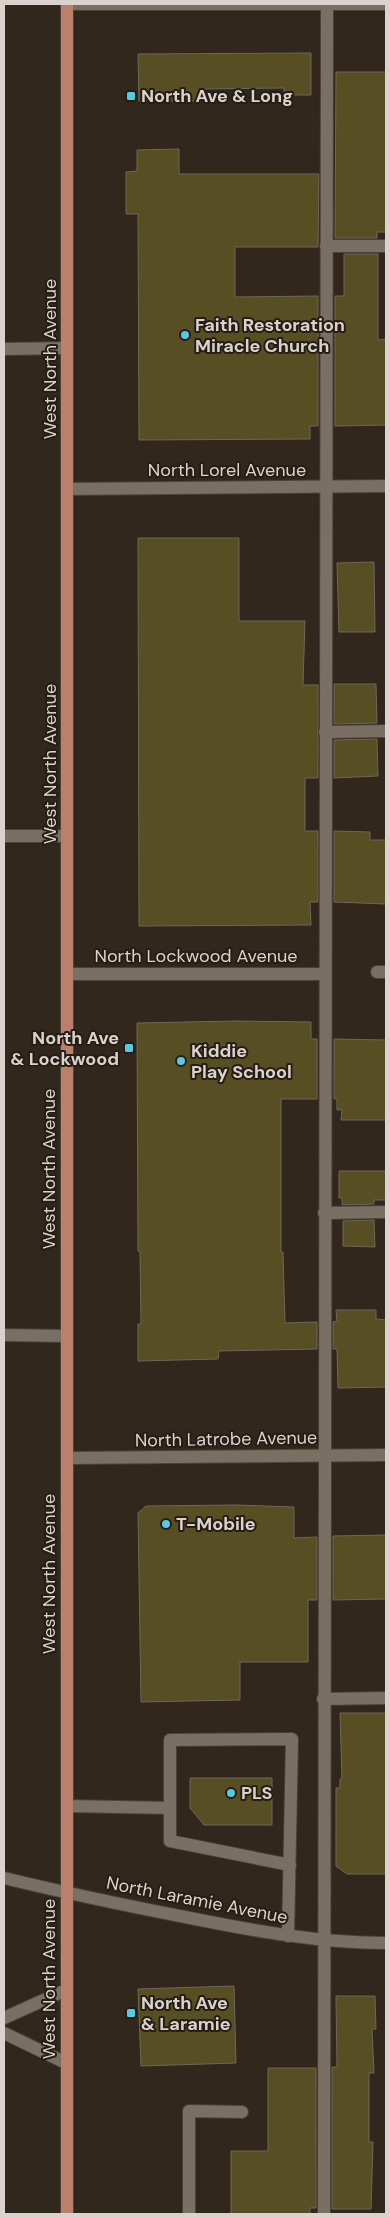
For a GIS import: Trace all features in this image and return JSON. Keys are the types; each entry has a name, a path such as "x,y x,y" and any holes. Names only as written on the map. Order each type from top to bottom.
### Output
{"main road":[{"name":"West North Avenue","path":"67,4 67,2214"}],"street":[{"path":"67,4 386,4"},
{"path":"324,2214 323,1699 327,4"},
{"path":"326,246 386,246"},
{"path":"4,349 67,348"},
{"name":"North Lorel Avenue","path":"67,489 386,486"},
{"path":"325,732 386,731"},
{"path":"4,836 67,836"},
{"name":"North Lockwood Avenue","path":"67,974 325,974"},
{"path":"324,1213 386,1212"},
{"path":"4,1336 67,1336"},
{"name":"North Latrobe Avenue","path":"67,1458 386,1455"},
{"path":"323,1699 386,1698"},
{"path":"288,1936 290,1865 292,1739 170,1740 170,1841 290,1865"},
{"path":"66,1806 170,1808"},
{"name":"North Laramie Avenue","path":"4,1878 66,1893 288,1936 360,1943 386,1943"},
{"path":"4,2018 66,1990"},
{"path":"4,2033 66,2063"},
{"path":"188,2214 189,2111 242,2112"}],"building":[{"path":"311,53 311,95 284,95 284,88 201,89 201,101 139,101 138,54"},
{"path":"336,72 386,72 386,232 377,232 377,238 335,238"},
{"path":"179,149 179,174 319,174 318,247 235,247 235,297 318,296 318,426 310,426 310,439 139,440 138,214 126,214 126,172 137,171 137,150"},
{"path":"344,254 378,254 378,340 386,339 386,425 335,426 335,296 344,296"},
{"path":"138,538 239,538 239,621 305,621 303,685 318,685 318,778 305,778 305,831 318,831 318,902 310,902 311,925 139,926"},
{"path":"374,562 375,632 339,632 337,563"},
{"path":"334,684 376,684 377,723 334,724"},
{"path":"377,739 378,776 334,778 334,740"},
{"path":"334,831 370,832 370,840 386,840 386,904 334,902"},
{"path":"311,1022 311,1039 317,1039 317,1099 281,1099 281,1252 283,1252 285,1323 317,1322 317,1349 219,1351 218,1359 138,1361 138,1324 141,1324 140,1251 138,1251 137,1023"},
{"path":"334,1039 386,1040 386,1120 341,1120 342,1110 337,1110 337,1099 334,1099"},
{"path":"339,1171 386,1171 386,1200 374,1200 374,1204 342,1205 342,1198 339,1198"},
{"path":"374,1220 375,1247 343,1246 343,1221"},
{"path":"336,1310 376,1310 376,1319 386,1320 386,1387 338,1388 337,1349 333,1349 333,1322 337,1321"},
{"path":"236,1505 294,1507 294,1538 317,1537 317,1600 308,1600 308,1662 240,1662 240,1700 141,1702 138,1513 146,1506"},
{"path":"386,1535 386,1599 333,1600 333,1536"},
{"path":"340,1713 386,1713 386,1874 347,1874 336,1866 336,1788 340,1788 340,1779 342,1779"},
{"name":"PLS","path":"190,1778 272,1778 272,1825 204,1825 190,1808"},
{"path":"234,1986 236,2063 141,2066 138,1989"},
{"path":"336,1996 375,1996 376,2029 372,2029 374,2073 369,2073 369,2142 373,2142 371,2209 332,2209 332,2067 337,2067"},
{"path":"268,2068 316,2068 316,2208 310,2208 310,2214 231,2214 231,2151 268,2151"}],"place":[{"name":"North Ave & Long","path":"131,96"},
{"name":"Faith Restoration Miracle Church","path":"185,335"},
{"name":"North Ave & Lockwood","path":"129,1048"},
{"name":"Kiddie Play School","path":"181,1061"},
{"name":"T-Mobile","path":"166,1524"},
{"name":"PLS","path":"231,1793"},
{"name":"North Ave & Laramie","path":"131,2013"}]}
